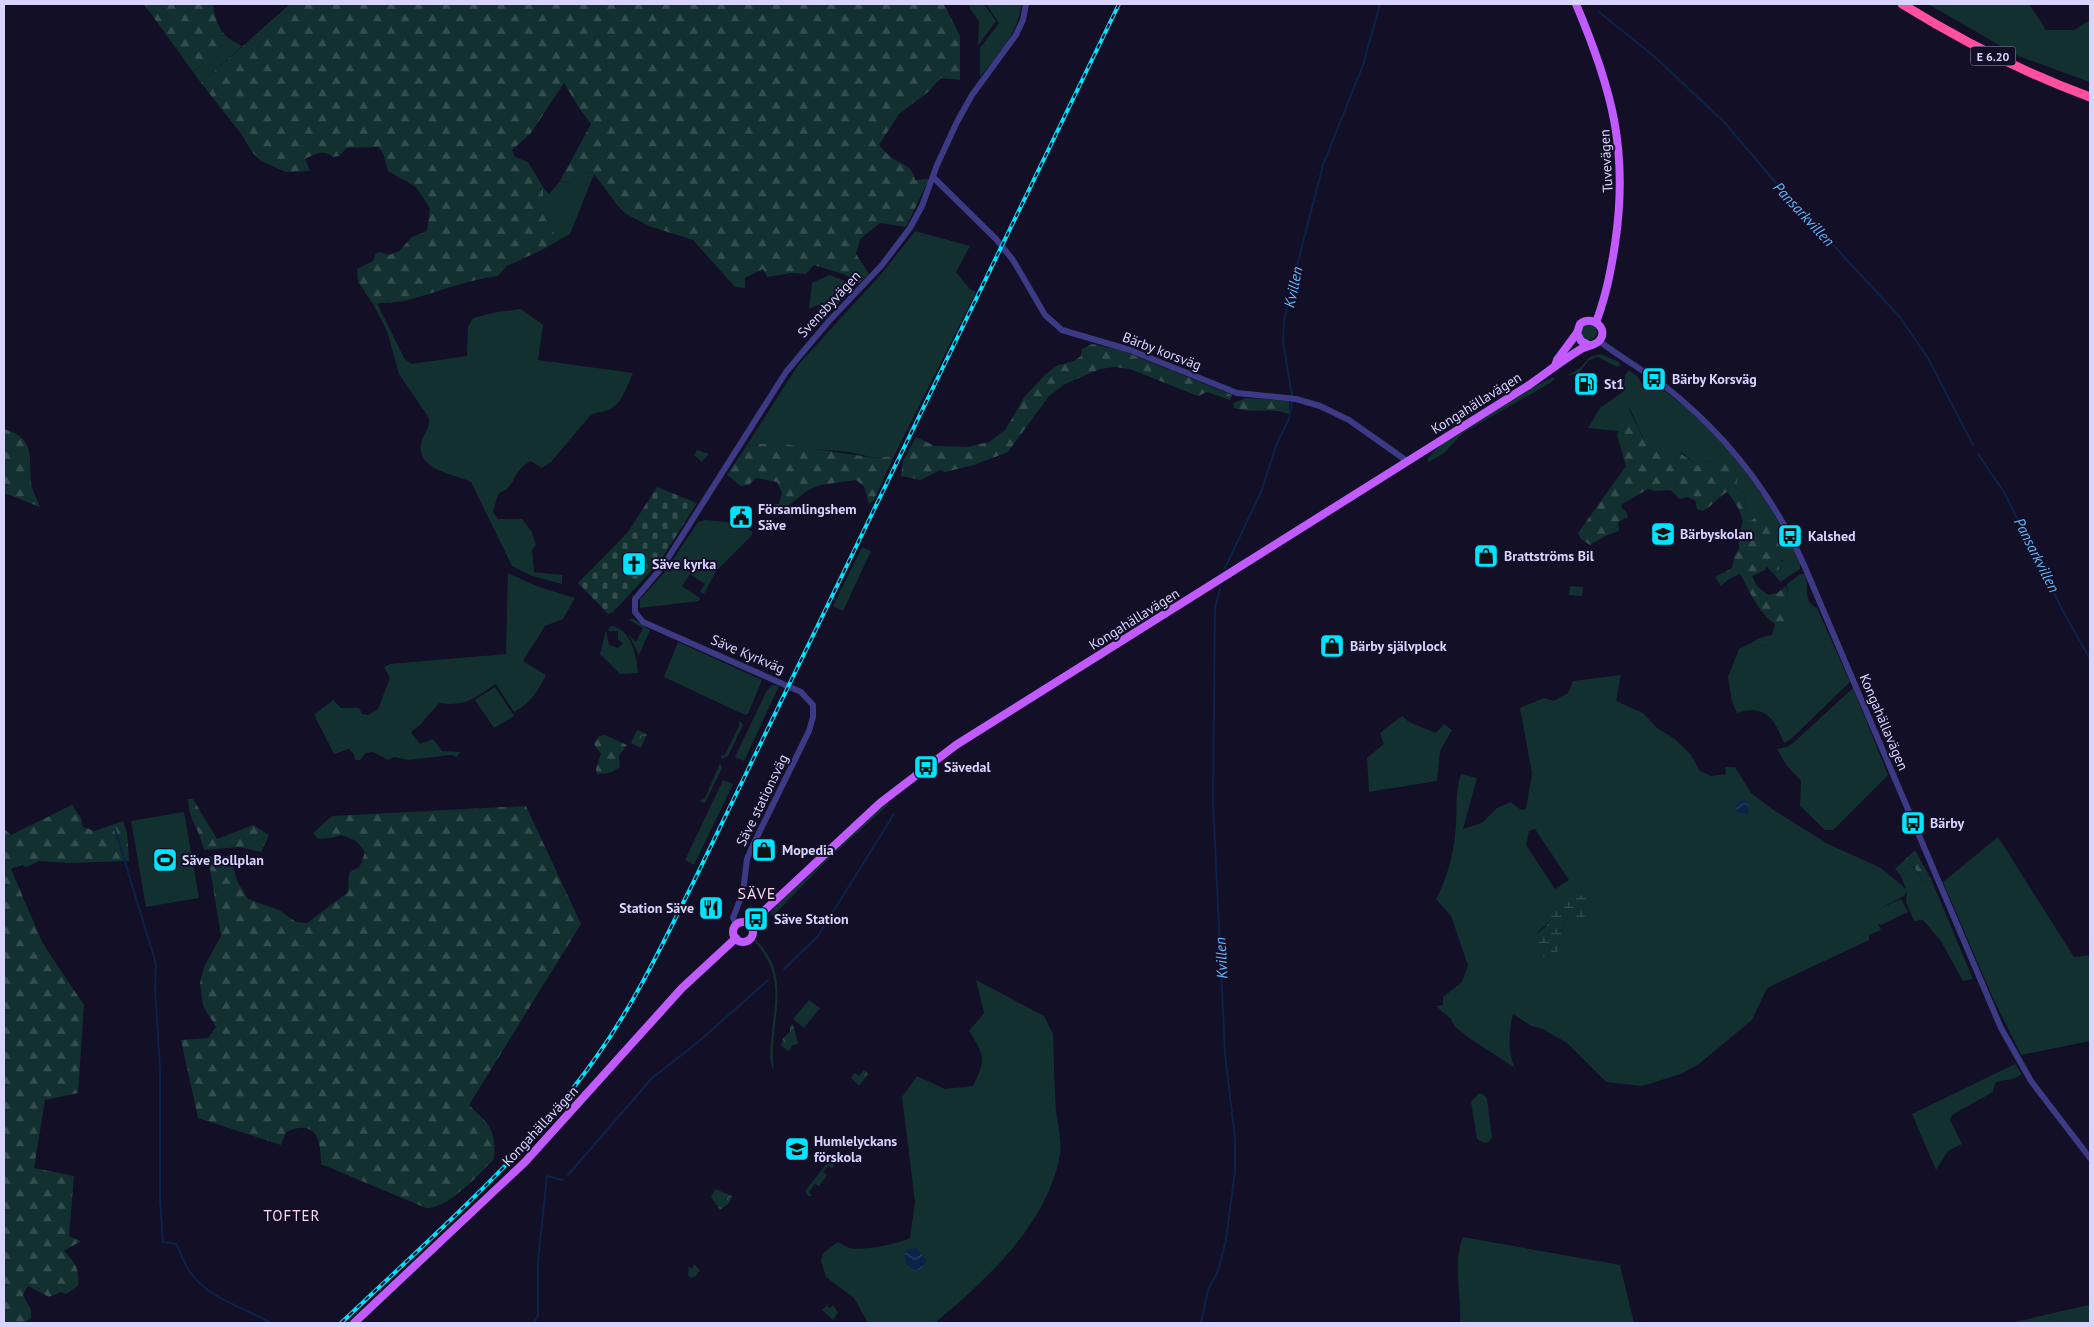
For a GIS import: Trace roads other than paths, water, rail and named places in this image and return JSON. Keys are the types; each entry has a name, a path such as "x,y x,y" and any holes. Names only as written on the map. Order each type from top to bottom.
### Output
{"highway":[{"name":"E 6.20","path":"1902,4 1961,39 2004,61 2090,97"}],"main road":[{"name":"Tuvevägen","path":"1576,4 1607,86 1616,122 1620,158 1618,224 1606,290 1596,322"},
{"name":"Kongahällavägen","path":"1555,366 1557,360 1577,333 1578,327 1583,322 1591,320 1596,322"},
{"path":"1596,322 1602,330 1599,341"},
{"path":"1577,333 1581,342 1589,345"},
{"name":"Kongahällavägen","path":"354,1323 525,1162 682,988 736,938 742,942 750,940 754,931 750,924 864,816 950,749 1529,385 1555,366 1599,341"},
{"path":"736,938 733,930 736,924 745,922 750,924"}],"street":[{"name":"Svensbyvägen","path":"634,612 635,599 663,566 786,372 904,237 919,213 951,135 969,100 1016,35 1023,20 1026,4"},
{"name":"Bärby korsväg","path":"933,177 996,239 1013,260 1044,315 1060,329 1077,336 1134,352 1236,393 1306,401 1349,420 1406,461"},
{"name":"Kongahällavägen","path":"1599,341 1654,378 1700,416 1749,470 1777,511 1804,565 2001,1028 2037,1090 2090,1158"},
{"name":"Säve Kyrkväg","path":"634,612 646,623 804,694 812,702 813,713 803,743"},
{"name":"Säve stationsväg","path":"736,924 733,918 743,892 747,859 803,743"}],"water":[{"path":"1740,800 1747,801 1750,805 1747,807 1748,814 1737,813 1736,806"},
{"path":"917,1248 926,1260 922,1268 914,1271 907,1266 904,1252"}],"waterway":[{"name":"Kvillen","path":"1292,396 1283,341 1284,321 1291,289 1323,165 1363,65 1380,4"},
{"name":"Pansarkvillen","path":"1599,12 1655,57 1724,122 1782,190 1899,316 1928,358 1973,445"},
{"name":"Kvillen","path":"1225,568 1261,492 1277,443 1289,419 1292,401"},
{"name":"Pansarkvillen","path":"1978,454 2004,492 2063,611 2090,659"},
{"name":"Kvillen","path":"1201,1323 1208,1290 1218,1271 1226,1240 1235,1171 1235,1139 1225,1053 1213,802 1215,608 1220,589"},
{"path":"784,969 818,936 894,814"},
{"path":"115,829 156,964 155,988 160,1068 160,1200 163,1242 176,1244 190,1272 207,1289 227,1302 271,1323"},
{"path":"568,1175 652,1078 697,1043 768,980"},
{"path":"533,1323 538,1316 538,1261 547,1176 563,1180"}],"railway":[{"path":"341,1323 476,1196 540,1128 597,1056 624,1014 649,970 694,881 1119,4"}],"place":[{"name":"Bärby Korsväg","path":"1654,379"},
{"name":"St1","path":"1586,384"},
{"name":"Församlingshem Säve","path":"741,517"},
{"name":"Bärbyskolan","path":"1663,534"},
{"name":"Kalshed","path":"1790,536"},
{"name":"Brattströms Bil","path":"1486,556"},
{"name":"Säve kyrka","path":"634,564"},
{"name":"Bärby självplock","path":"1332,646"},
{"name":"Sävedal","path":"926,767"},
{"name":"Bärby","path":"1913,823"},
{"name":"Mopedia","path":"764,850"},
{"name":"Säve Bollplan","path":"165,860"},
{"name":"Station Säve","path":"711,908"},
{"name":"Säve Station","path":"756,919"},
{"name":"Humlelyckans förskola","path":"797,1149"}],"district":[{"name":"SÄVE","path":"757,893"},
{"name":"TOFTER","path":"292,1215"}]}
